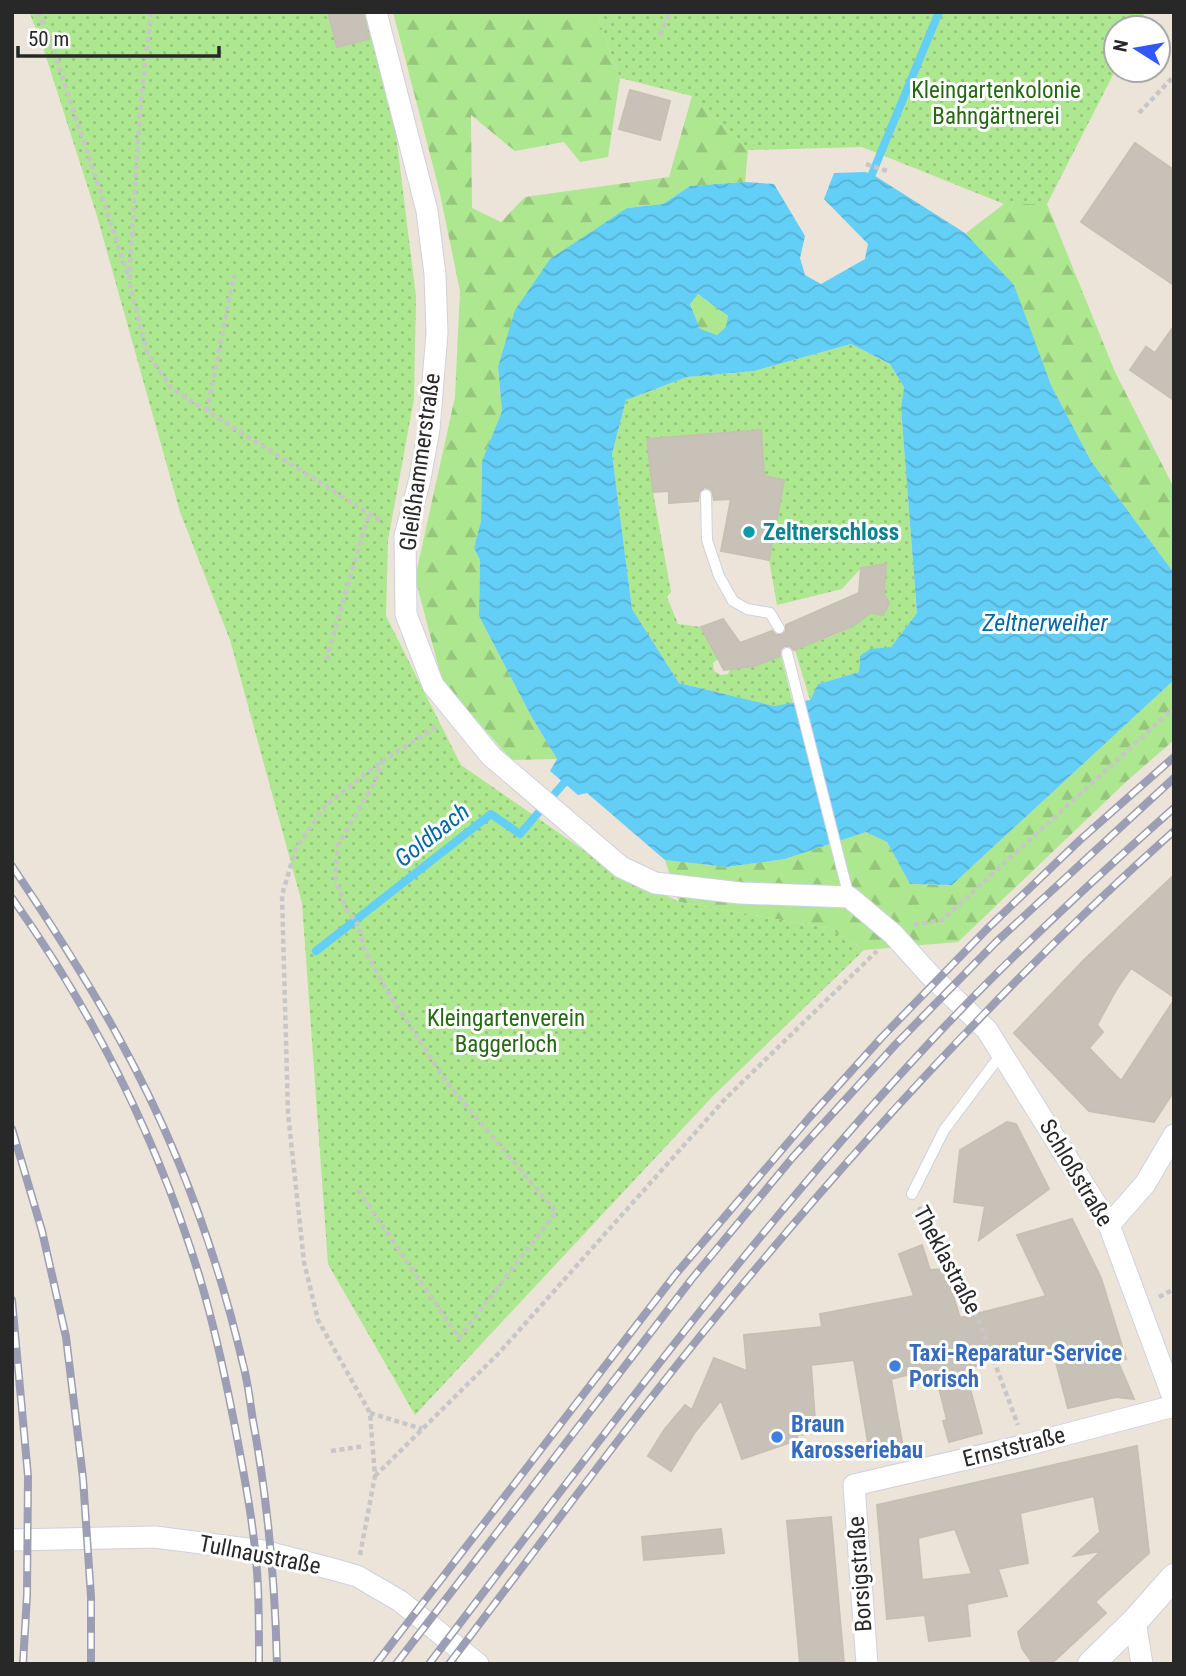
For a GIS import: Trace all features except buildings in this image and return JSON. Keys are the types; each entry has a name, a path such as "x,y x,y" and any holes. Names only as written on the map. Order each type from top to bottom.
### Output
{"street":[{"name":"Gleißhammerstraße","path":"376,12 427,211 435,274 437,333 429,429 420,480 405,536 406,614 433,685 491,756 621,867 655,883 740,892 849,897"},
{"path":"849,897 893,934"},
{"name":"Schloßstraße","path":"893,934 929,974 987,1030 1109,1225 1174,1400"},
{"path":"1109,1225 1144,1184 1174,1135"},
{"name":"Ernststraße","path":"854,1485 1021,1446 1174,1406"},
{"name":"Borsigstraße","path":"854,1485 867,1664"},
{"name":"Tullnaustraße","path":"12,1540 130,1536 196,1542 263,1551 357,1576 400,1601 478,1664"},
{"path":"1091,1664 1135,1621 1174,1577"},
{"path":"1135,1621 1142,1664"}],"lane":[{"path":"706,495 707,540 719,576 733,601 747,609 770,613 779,628"},
{"path":"787,653 849,897"},
{"name":"Theklastraße","path":"912,1194 944,1130 1002,1053"}],"path":[{"path":"38,12 49,36 129,281 146,352 171,388 405,536"},
{"path":"129,281 140,110 151,12"},
{"path":"660,35 670,12"},
{"path":"1139,113 1174,76"},
{"path":"866,164 887,171"},
{"path":"207,411 234,275"},
{"path":"326,660 369,513"},
{"path":"375,1476 498,1353 726,1098 893,934 900,928 942,920 1174,708"},
{"path":"357,1576 375,1476 370,1413 318,1320 304,1262 288,1112 282,895 296,848 325,806 382,761 434,729 453,711"},
{"path":"358,1191 459,1338 556,1212 448,1084 383,982 363,947 359,926 346,909 335,877 338,845 373,785 382,761"},
{"name":"Theklastraße","path":"912,1194 977,1316 1017,1420 1021,1446"},
{"path":"370,1413 422,1429"},
{"path":"331,1451 364,1446"}],"green space":[{"name":"Kleingartenverein Baggerloch","path":"29,12 368,12 394,118 416,297 414,399 388,540 386,616 461,765 595,858 679,902 828,928 864,950 712,1097 415,1415 328,1264 302,903 230,640 180,512 97,216 40,38"},
{"path":"393,12 596,12 620,78 608,157 580,162 564,142 515,151 471,115 472,208 501,222 525,197 669,177 692,96 748,150 745,182 690,186 663,204 627,208 498,367 502,411 482,461 481,521 474,548 480,560 479,616 530,714 557,759 511,760 442,680 415,578 455,397 460,291 439,189"},
{"name":"Kleingartenkolonie Bahngärtnerei","path":"596,12 1145,12 1102,14 1102,84 1108,84 1047,204 1004,204 862,147 748,150 692,96 620,78"},
{"path":"1004,204 1047,204 1115,372 1174,488 1174,573 1091,461 966,233"},
{"path":"698,294 728,316 727,327 717,335 700,330 690,303"},
{"path":"851,344 891,365 904,387 901,408 917,613 891,647 860,656 859,672 818,684 810,700 795,650 844,631 867,617 883,597 886,565 861,568 842,589 777,605 769,560 736,471 728,458 763,455 761,430 647,439 653,492 671,592 667,597 678,624 701,627 718,659 713,663 714,671 721,675 728,674 730,669 754,666 781,655 793,704 774,706 679,683 632,609 612,454 626,400 687,377 754,371"},
{"path":"1174,680 1174,740 1128,780 958,942 864,950 828,928 679,902 665,860 727,867 785,859 866,832 887,842 910,884 952,885"}],"water":[{"name":"Zeltnerweiher","path":"834,173 872,174 965,233 1014,285 1051,385 1091,461 1174,573 1174,680 952,885 910,884 887,842 866,832 785,859 727,867 665,860 587,793 578,795 550,771 557,759 530,714 479,616 480,560 474,548 481,521 482,461 502,411 498,367 515,310 550,259 627,208 663,204 690,186 745,182 774,184 805,236 800,258 805,275 821,284 865,259 868,244 824,199","holes":["698,294 728,316 726,327 717,335 700,329 690,304","851,344 890,364 904,387 901,408 917,613 891,647 870,649 860,656 859,672 818,684 810,700 774,706 679,683 632,609 612,454 626,400 687,377 754,371"]}],"waterway":[{"name":"Goldbach","path":"872,174 939,12"},
{"name":"Goldbach","path":"316,951 491,814 520,834 564,783"}],"railway":[{"path":"376,1664 675,1275 809,1118 882,1037 987,929 1080,840 1174,757"},
{"path":"396,1664 691,1280 793,1157 896,1044 996,942 1174,778"},
{"path":"429,1664 667,1353 790,1201 854,1127 919,1054 1011,959 1174,808"},
{"path":"449,1664 653,1395 830,1182 996,1001 1113,886 1174,831"},
{"path":"12,866 82,975 141,1080 193,1199 221,1281 245,1371 263,1482 275,1603 277,1664"},
{"path":"12,898 66,980 136,1110 174,1201 197,1269 221,1359 249,1508 257,1569 259,1664"},
{"path":"12,1129 42,1231 66,1337 83,1478 91,1597 91,1664"},
{"path":"12,1300 28,1476 27,1595 23,1664"}],"place":[{"name":"Zeltnerschloss","path":"749,532"},
{"name":"Taxi-Reparatur-Service Porisch","path":"895,1366"},
{"name":"Braun Karosseriebau","path":"777,1437"}]}
